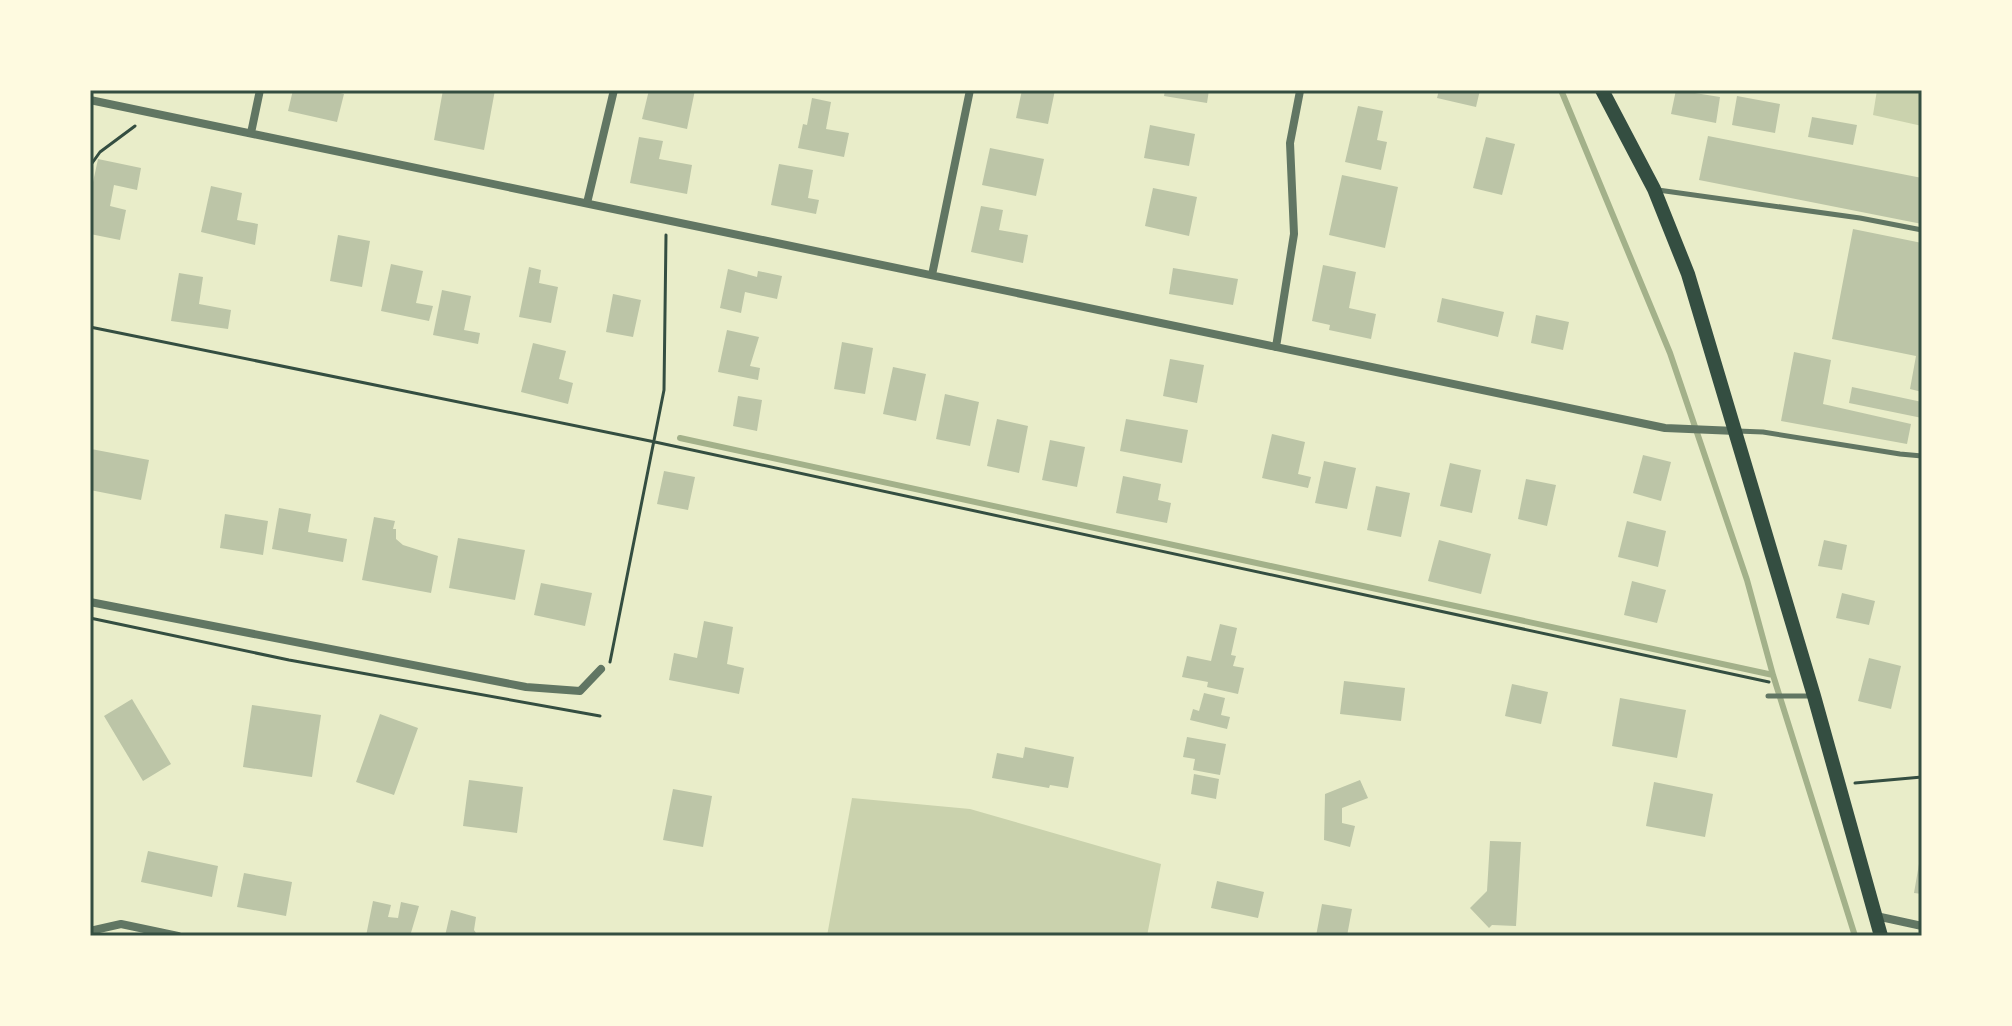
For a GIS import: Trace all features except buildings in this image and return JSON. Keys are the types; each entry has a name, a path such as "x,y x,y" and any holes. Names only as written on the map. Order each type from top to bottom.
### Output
{"main road":[{"path":"1602,90 1654,189 1688,274 1840,785 1881,936"}],"street":[{"path":"251,133 260,90"},
{"path":"587,203 614,90"},
{"path":"932,275 970,90"},
{"path":"1276,347 1294,234 1290,143 1300,91"},
{"path":"90,100 1665,428 1736,431"},
{"path":"90,602 526,687 580,691 601,669"},
{"path":"1875,916 1922,926"},
{"path":"90,931 121,924 178,936"}],"lane":[{"path":"1654,189 1860,218 1922,230"},
{"path":"1736,431 1763,432 1922,456"},
{"path":"1768,696 1814,696"}],"path":[{"path":"90,166 100,152 135,126"},
{"path":"601,669 612,660 664,390 666,220"},
{"path":"90,327 655,442 1767,682"},
{"path":"90,618 305,663 600,716"},
{"path":"1840,785 1922,777"}],"green space":[{"path":"1877,90 1922,90 1922,126 1873,115"},
{"path":"852,798 970,809 1161,864 1147,936 827,936"}],"waterway":[{"path":"1561,90 1670,353 1747,580 1773,675 1855,936"},
{"path":"680,438 1773,675"}]}
